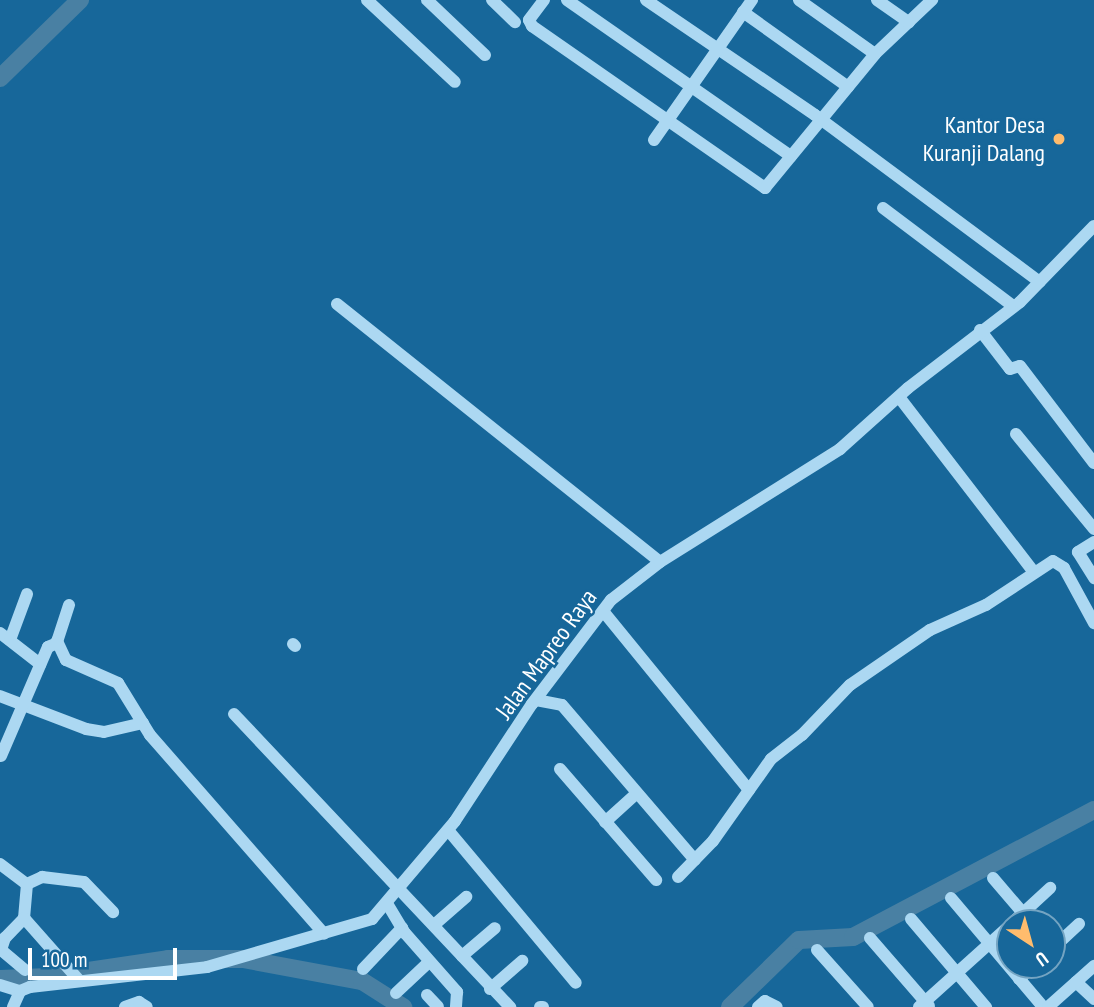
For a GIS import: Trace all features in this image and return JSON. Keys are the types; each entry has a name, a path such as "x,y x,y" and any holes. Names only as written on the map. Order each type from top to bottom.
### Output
{"street":[{"path":"426,0 485,55"},
{"path":"492,0 516,22"},
{"path":"544,0 531,24 762,188 876,54 932,0"},
{"path":"568,0 791,156"},
{"path":"646,0 821,119 1040,282"},
{"path":"654,140 752,0"},
{"path":"799,0 876,54"},
{"path":"877,0 909,22"},
{"path":"370,1 455,82"},
{"path":"743,12 848,87"},
{"path":"883,208 1013,306"},
{"name":"Jalan Mapreo Raya","path":"20,991 78,979 207,967 372,919 388,905 448,830 536,700 603,611 660,562 825,460 980,330 1013,306 1094,226"},
{"path":"337,304 660,562"},
{"path":"980,330 1010,369 1020,366 1094,463"},
{"path":"899,397 1032,570"},
{"path":"1016,435 1094,529"},
{"path":"1094,542 1079,552 1094,578"},
{"path":"678,877 695,860 768,762 802,735 850,685 930,630 995,600 1032,570 1053,561 1062,565 1094,622"},
{"path":"27,594 5,637 40,664"},
{"path":"69,606 57,643 66,660 118,683 143,723 324,934"},
{"path":"603,611 748,790"},
{"path":"1,756 48,647 57,643"},
{"path":"0,696 86,729 104,732 143,723"},
{"path":"536,700 562,705 695,860"},
{"path":"234,713 397,891 510,1007"},
{"path":"560,769 656,880"},
{"path":"605,822 638,793"},
{"path":"448,830 576,982"},
{"path":"0,864 27,884"},
{"path":"27,884 42,877 84,882 113,912"},
{"path":"993,878 1020,909"},
{"path":"25,970 1,950 5,938 24,918 27,884"},
{"path":"1027,909 1051,888"},
{"path":"433,925 466,897"},
{"path":"951,898 996,951"},
{"path":"388,905 402,928 457,992 457,1007"},
{"path":"24,918 78,979"},
{"path":"911,919 986,1007"},
{"path":"1066,936 1079,924"},
{"path":"362,969 402,928"},
{"path":"462,956 495,928"},
{"path":"870,937 925,1005 996,937"},
{"path":"817,950 868,1007"},
{"path":"490,989 522,961"},
{"path":"396,993 429,962"},
{"path":"1019,979 1046,1007 1094,966"},
{"path":"1076,982 1094,999"},
{"path":"0,985 20,991 13,1007"},
{"path":"427,995 438,1007"},
{"path":"758,1007 765,1001 777,1007"},
{"path":"125,1007 143,1004"}],"waterway":[{"path":"0,78 80,0"},
{"path":"730,1007 799,940 853,937 1094,810"},
{"path":"0,979 48,977 168,959 243,959 362,981 403,1007"}],"place":[{"name":"Kantor Desa Kuranji Dalang","path":"1059,139"}]}
